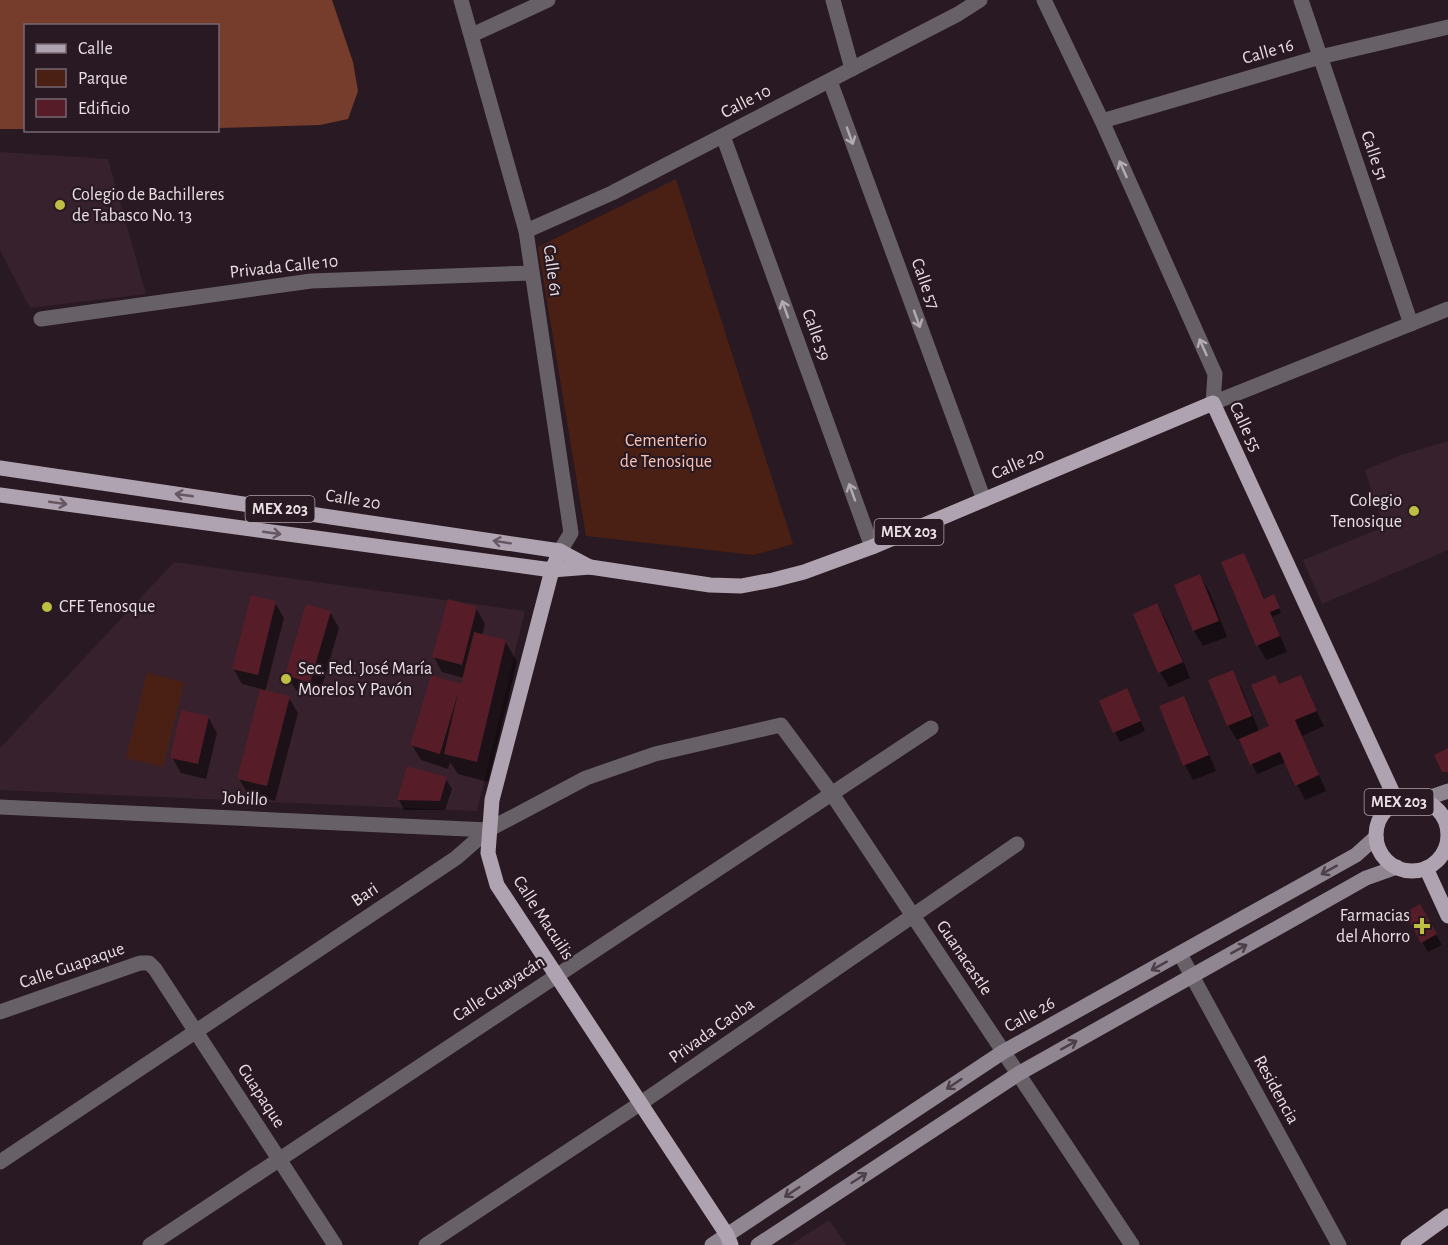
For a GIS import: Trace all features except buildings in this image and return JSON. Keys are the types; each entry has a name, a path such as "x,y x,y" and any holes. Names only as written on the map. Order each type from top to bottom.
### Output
{"main road":[{"name":"Calle 20","path":"0,495 552,570 590,567 710,585 741,586 804,572 872,547 1213,403"},
{"name":"Calle 55","path":"1213,403 1397,802"},
{"name":"Calle 20","path":"0,468 560,551 590,567"},
{"path":"204,524 208,498"},
{"name":"Calle Macuilis","path":"560,551 552,570 492,800 488,853 497,885 729,1240"},
{"path":"1422,800 1448,791"},
{"name":"MEX 203","path":"1397,867 1382,855 1376,837 1379,820 1389,807 1409,799 1422,800 1439,811 1445,819 1448,830 1444,852 1437,862 1426,868"},
{"name":"Calle 26","path":"712,1245 729,1240 1003,1052 1356,855 1376,837"},
{"path":"758,1245 1017,1074 1366,878 1397,867 1416,871 1426,868 1448,916"},
{"path":"1408,1245 1448,1216"}],"street":[{"name":"Calle 61","path":"461,0 526,231 571,533 560,551"},
{"path":"472,35 548,0"},
{"path":"832,0 852,69"},
{"name":"Calle 10","path":"526,231 612,194 958,14 980,0"},
{"name":"Calle 55","path":"1044,0 1102,121 1215,374 1213,403"},
{"name":"Calle 51","path":"1301,0 1411,324"},
{"name":"Calle 16","path":"1102,121 1320,57 1448,27"},
{"name":"Calle 57","path":"830,81 984,500"},
{"name":"Calle 59","path":"723,136 872,547"},
{"name":"Privada Calle 10","path":"42,319 311,281 532,273"},
{"name":"Calle 20","path":"1213,403 1448,309"},
{"name":"Bari","path":"0,1162 456,858 488,830 586,778 655,754 781,725"},
{"name":"Guanacastle","path":"781,725 832,794 1132,1245"},
{"name":"Calle Guayacán","path":"150,1245 931,728"},
{"name":"Jobillo","path":"0,807 488,830"},
{"name":"Privada Caoba","path":"426,1245 641,1103 1017,844"},
{"name":"Residencia","path":"1180,954 1339,1245"},
{"name":"Calle Guapaque","path":"0,1012 140,963 149,963 155,969"},
{"name":"Guapaque","path":"155,969 335,1245"}],"shaded area":[{"path":"0,0 332,0 353,62 358,91 348,119 320,125 219,128 219,24 24,24 24,129 0,129"},
{"name":"Colegio de Bachilleres de Tabasco No. 13","path":"0,152 108,159 146,294 30,308 0,250"},
{"name":"Colegio Tenosique","path":"1448,441 1448,550 1322,604 1303,560 1384,527 1365,470 1401,455"},
{"name":"Sec. Fed. José María Morelos Y Pavón","path":"174,562 525,611 477,811 0,790 0,748"},
{"path":"829,1220 846,1245 790,1245"}],"green space":[{"name":"Cementerio de Tenosique","path":"676,179 793,544 754,555 586,536 538,247"},
{"path":"147,673 184,682 163,767 126,758"}],"place":[{"name":"Colegio de Bachilleres de Tabasco No. 13","path":"60,205"},
{"name":"Colegio Tenosique","path":"1414,511"},
{"name":"CFE Tenosque","path":"47,607"},
{"name":"Sec. Fed. José María Morelos Y Pavón","path":"286,679"},
{"name":"Farmacias del Ahorro","path":"1422,926"}]}
